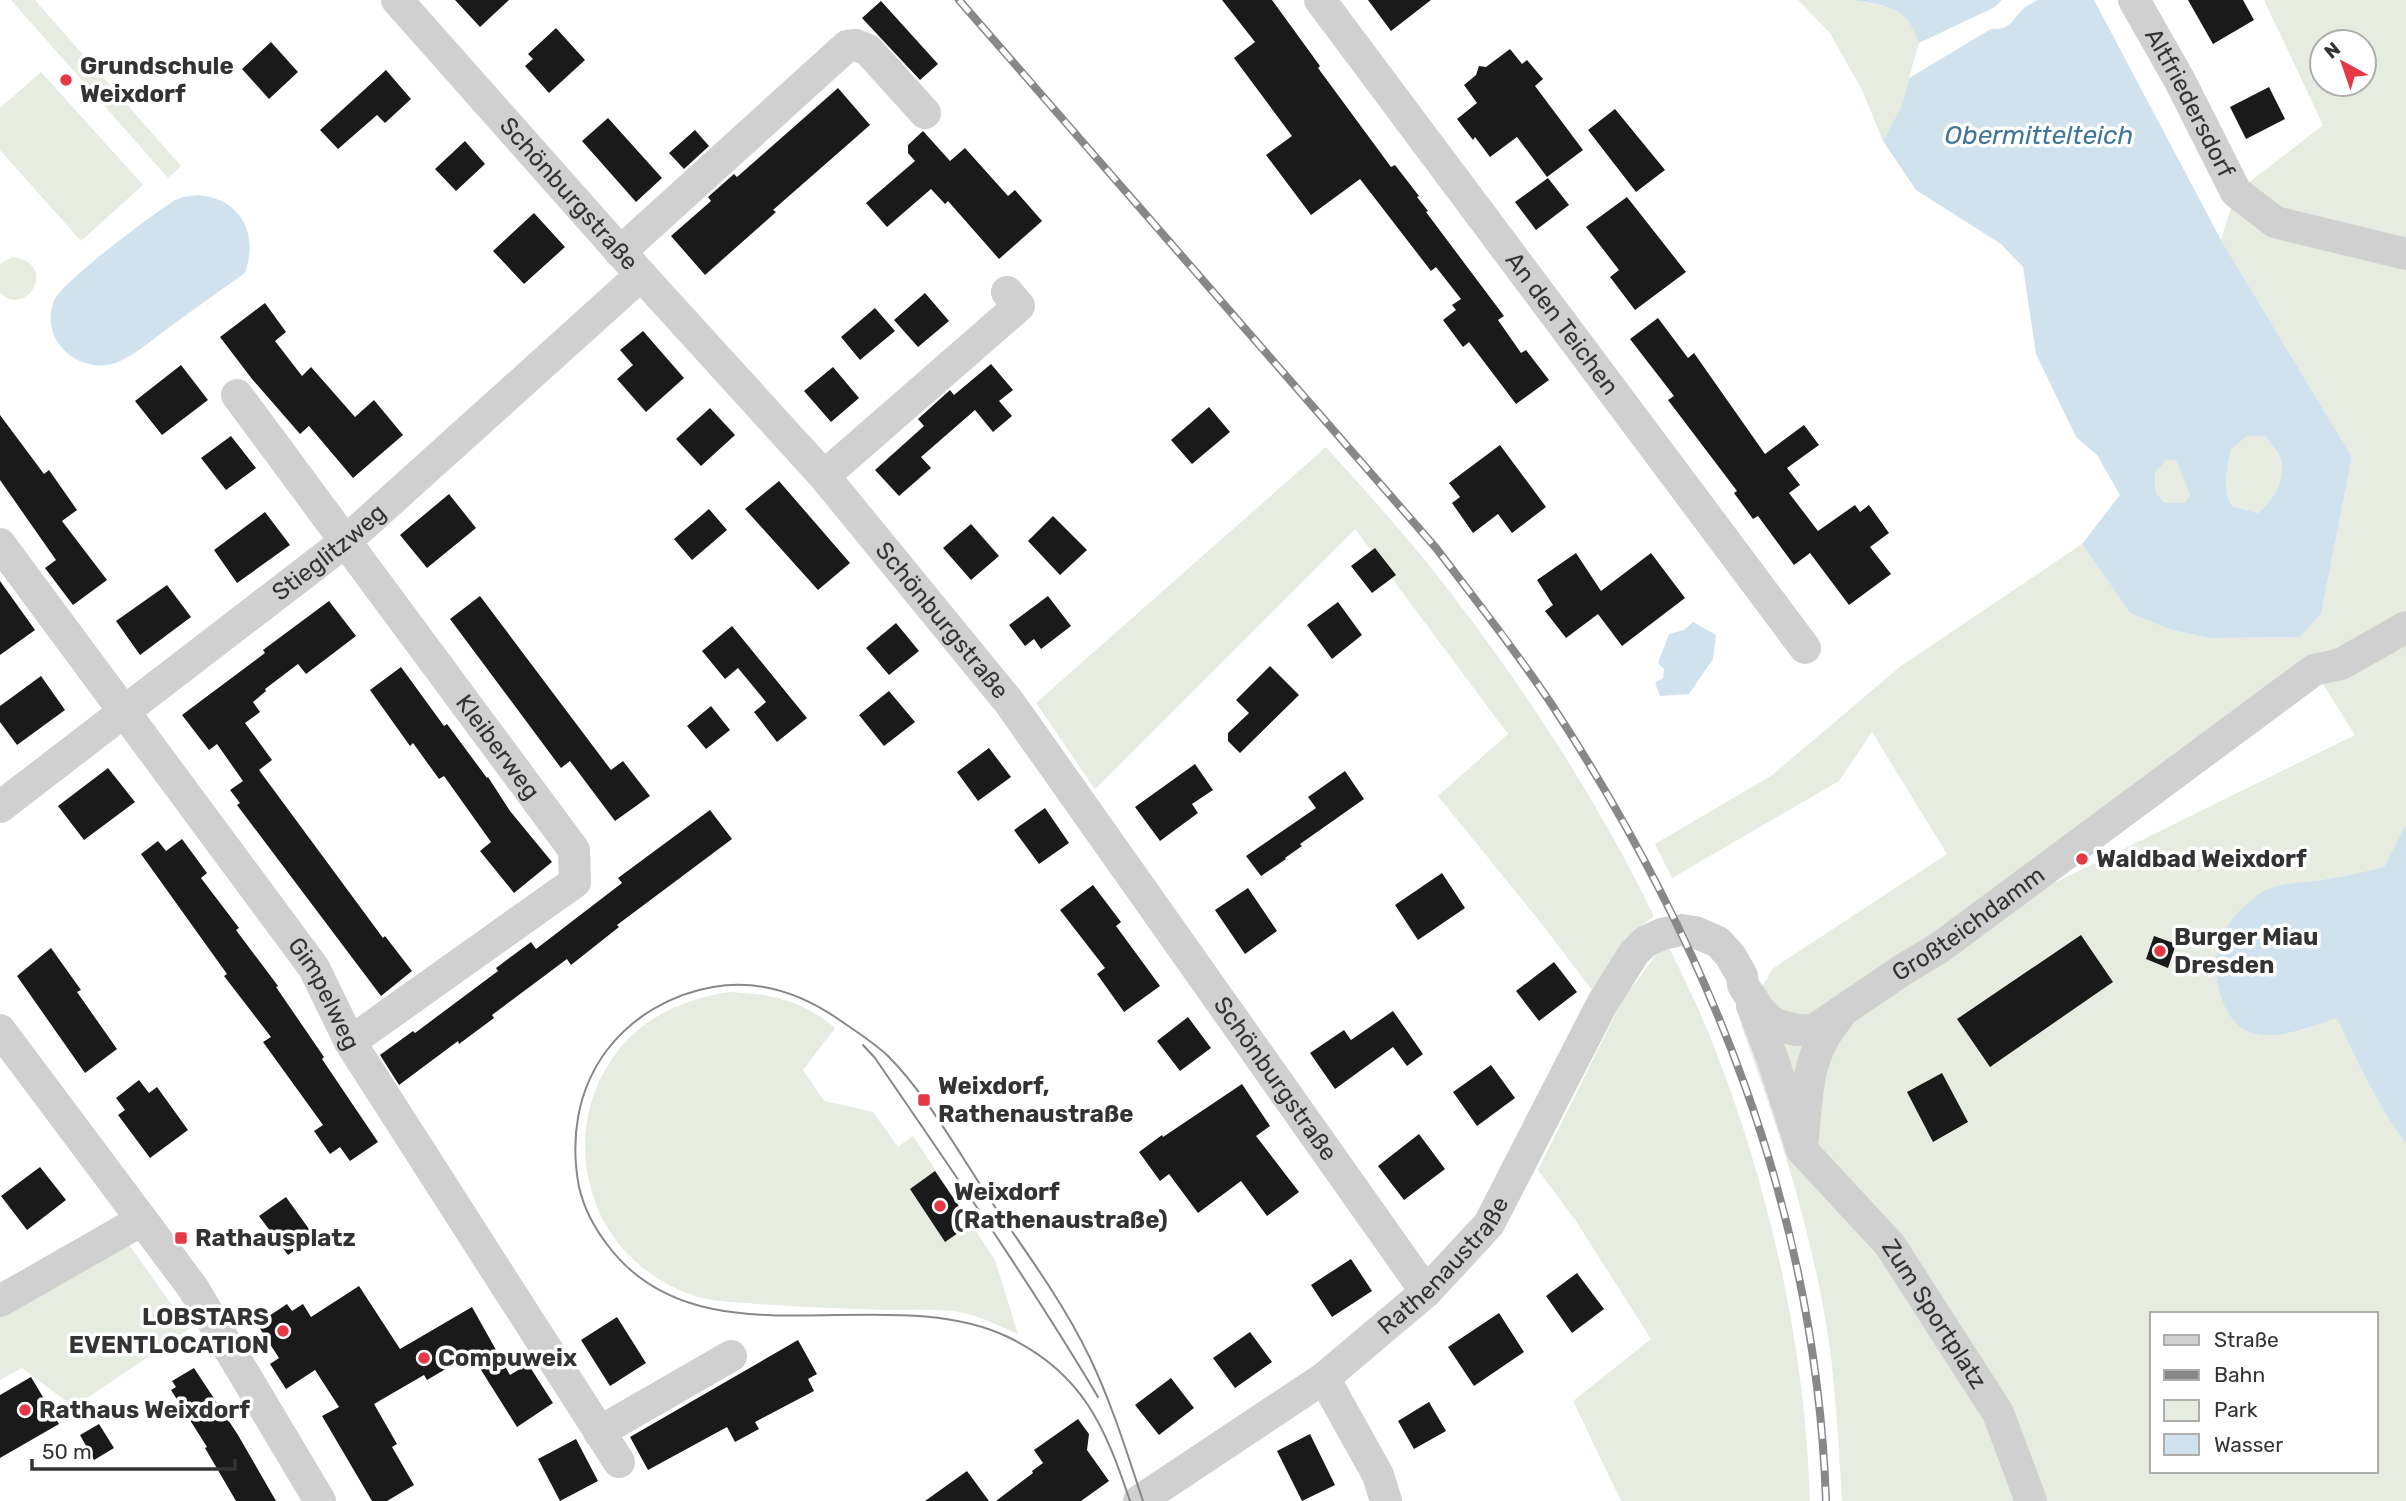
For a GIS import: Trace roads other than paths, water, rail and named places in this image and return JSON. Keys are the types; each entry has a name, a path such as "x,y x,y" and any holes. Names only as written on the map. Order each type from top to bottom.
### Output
{"street":[{"name":"Schönburgstraße","path":"397,0 631,264 824,476 1009,702 1426,1292"},
{"name":"An den Teichen","path":"1320,0 1805,648"},
{"name":"Altfriedersdorf","path":"2134,0 2180,81 2236,192 2275,222 2406,254"},
{"name":"Stieglitzweg","path":"0,807 346,541 631,264 847,47 856,45 868,50 925,113"},
{"path":"824,476 1019,306 1007,292"},
{"name":"Kleiberweg","path":"237,395 574,850 575,882 350,1042"},
{"name":"Gimpelweg","path":"0,544 314,968 350,1042 619,1462"},
{"name":"Großteichdamm","path":"1645,942 1662,934 1681,930 1707,936 1718,942 1730,955 1742,976 1743,985 1760,1011 1774,1024 1796,1030 1814,1030 1939,948 2314,670 2341,664 2406,627"},
{"name":"Rathenaustraße","path":"1139,1501 1324,1378 1426,1292 1489,1224 1602,1004 1634,953 1645,942"},
{"name":"Zum Sportplatz","path":"1743,985 1772,1056 1802,1150 1890,1245 1998,1413 2031,1501"},
{"path":"1802,1150 1813,1059 1825,1032 1843,1012"},
{"path":"0,1030 193,1288 320,1501"},
{"path":"0,1301 142,1220"},
{"path":"599,1432 731,1356"},
{"path":"1324,1378 1378,1475 1387,1501"}],"water":[{"path":"1853,0 2002,0 1995,7 1919,43 1914,30 1902,14 1886,6"},
{"name":"Obermittelteich","path":"2038,0 2094,0 2221,240 2352,457 2321,614 2300,637 2208,638 2169,629 2130,613 2082,544 2120,495 2097,455 2076,437 2036,354 2023,267 2001,244 1916,190 1883,141 1902,105 1909,78 1991,29 2007,26 2025,8","holes":["2247,436 2265,436 2281,459 2280,482 2269,502 2258,513 2232,506 2227,492 2226,478 2231,449","2166,460 2176,460 2190,495 2185,503 2165,503 2156,493 2155,473"]},
{"path":"197,195 225,203 243,220 250,245 245,273 118,362 90,364 77,360 66,352 57,342 52,330 54,301 60,292 89,265 161,209 178,199"},
{"path":"1693,622 1716,635 1713,659 1689,694 1660,696 1655,683 1663,678 1664,669 1658,663 1669,634 1684,630"},
{"path":"2406,824 2406,1144 2377,1098 2337,1018 2282,1035 2249,1032 2230,1016 2224,1004 2216,976 2216,962 2217,949 2228,926 2242,908 2259,894 2283,885 2384,867"}],"tram line":[{"path":"1130,1501 1111,1449 1088,1405 1055,1367 1034,1351 1008,1337 959,1321 907,1315 744,1314 694,1304 648,1283 609,1247 599,1233 584,1203 576,1169 576,1133 583,1098 597,1065 617,1038 641,1017 668,1001 698,990 747,985 780,991 812,1003 865,1037 888,1056 930,1107 1068,1317 1105,1393 1143,1501"},
{"path":"863,1045 875,1058 989,1226 1098,1397"}],"railway":[{"path":"959,0 1436,548 1552,705 1609,797 1660,891 1705,986 1745,1085 1777,1185 1801,1288 1818,1393 1826,1501"}],"place":[{"name":"Grundschule Weixdorf","path":"66,80"},
{"name":"Waldbad Weixdorf","path":"2082,859"},
{"name":"Burger Miau Dresden","path":"2160,951"},
{"name":"Weixdorf, Rathenaustraße","path":"924,1100"},
{"name":"Weixdorf (Rathenaustraße)","path":"940,1206"},
{"name":"Rathausplatz","path":"181,1238"},
{"name":"LOBSTARS EVENTLOCATION","path":"283,1331"},
{"name":"Compuweix","path":"424,1358"},
{"name":"Rathaus Weixdorf","path":"25,1410"}]}
